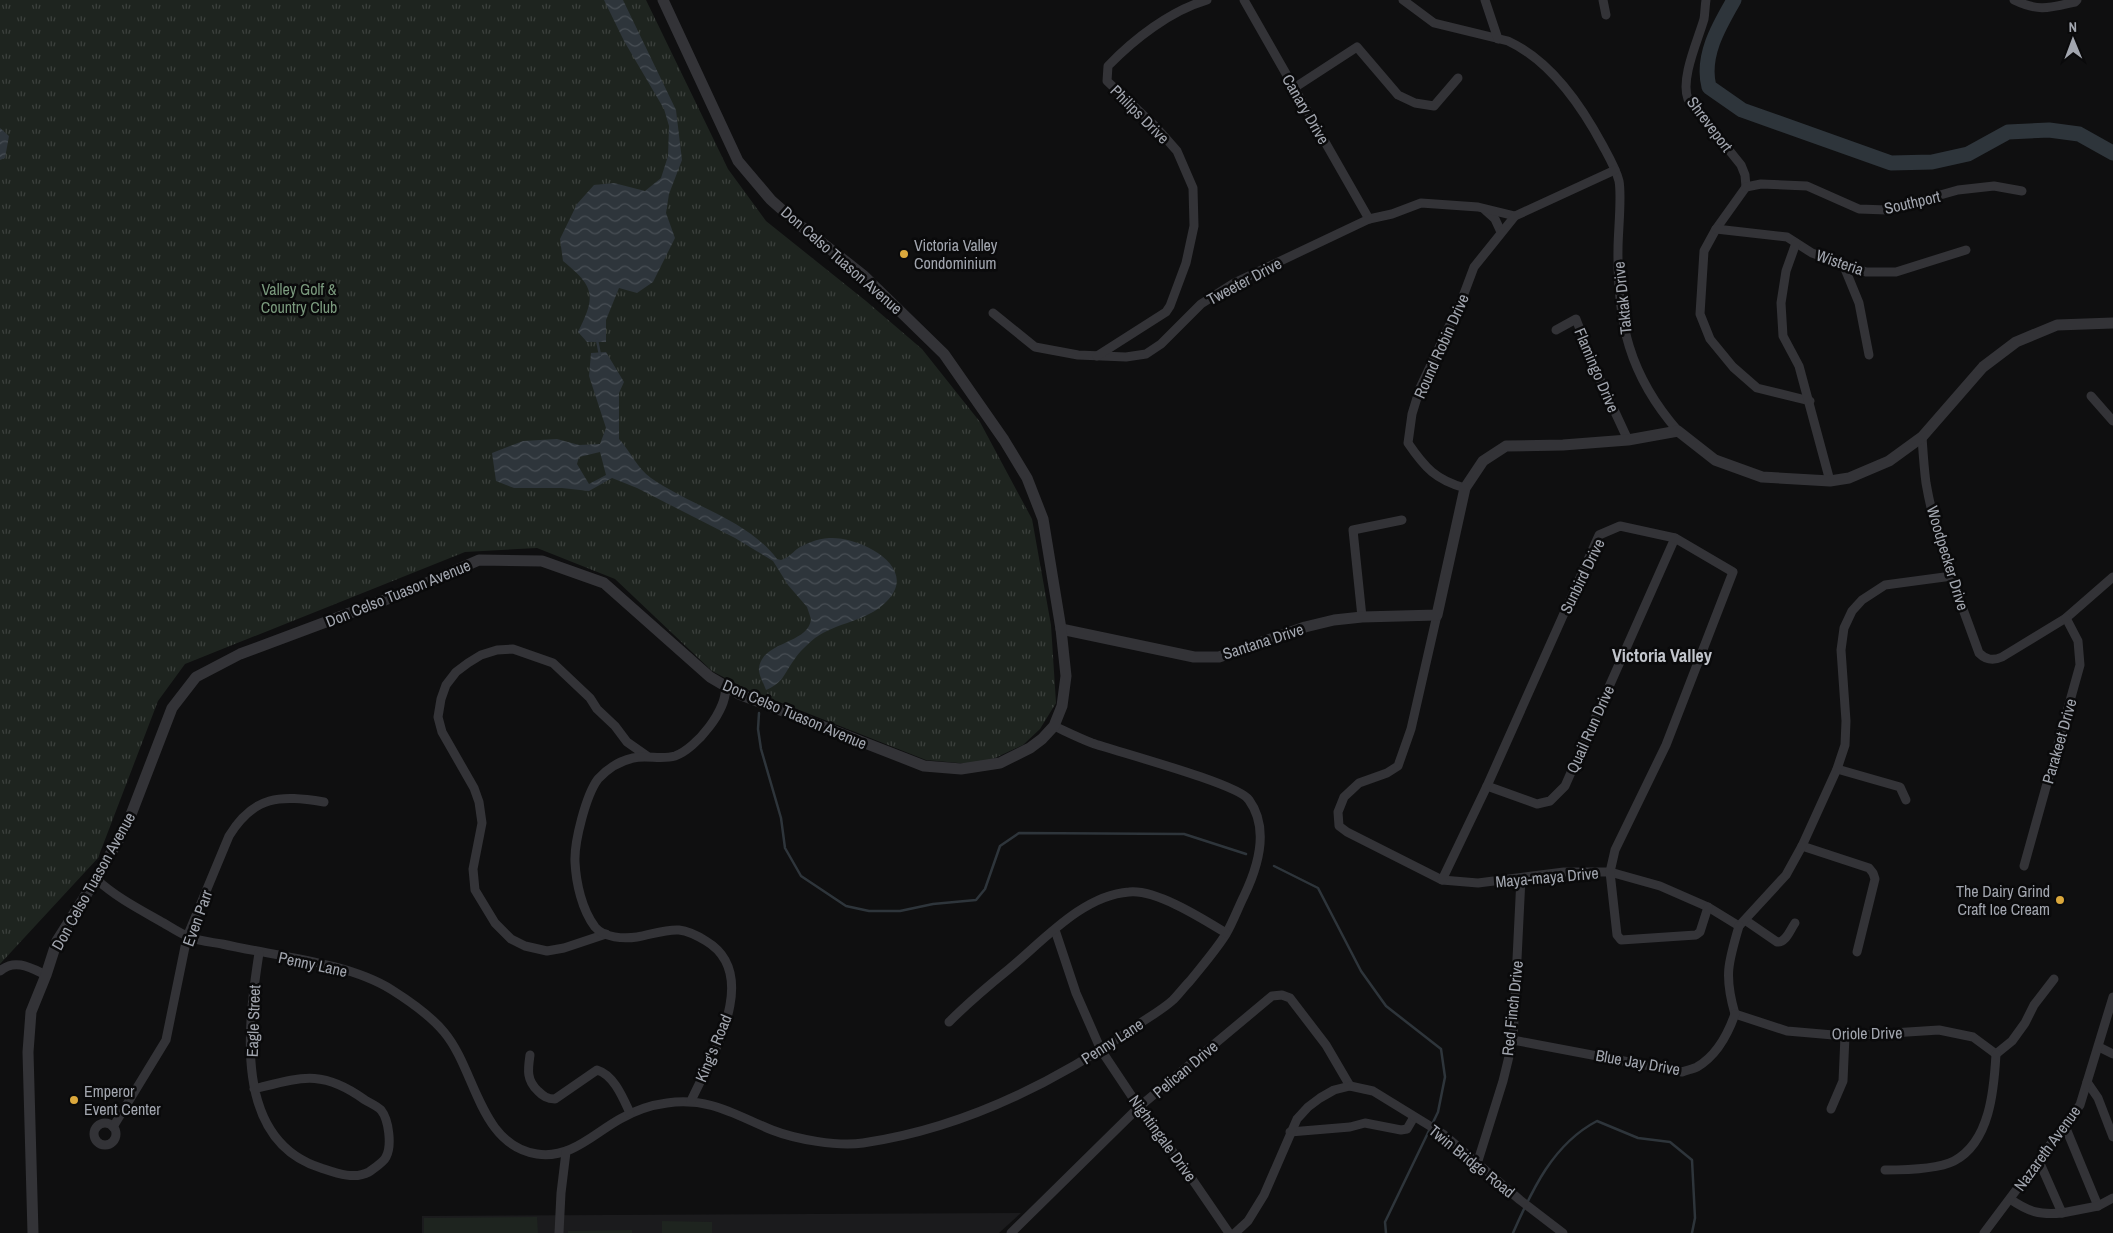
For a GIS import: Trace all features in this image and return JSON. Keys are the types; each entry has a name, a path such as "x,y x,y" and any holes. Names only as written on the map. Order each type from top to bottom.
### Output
{"street":[{"name":"Don Celso Tuason Avenue","path":"33,1233 28,1052 31,1012 57,941 127,825 172,708 196,677 240,654 406,592 479,560 542,561 604,583 710,677 739,694 924,766 961,769 1000,763 1030,748 1054,726 1062,706 1066,676 1061,629 1043,519 1027,478 1004,440 944,354 863,275 771,200 738,161 663,0"},
{"name":"Philips Drive","path":"1097,356 1166,312 1186,263 1194,226 1193,188 1177,151 1155,126 1107,81 1108,66 1125,48 1165,20 1207,0"},
{"name":"Canary Drive","path":"1244,0 1369,218"},
{"path":"1403,0 1434,23 1498,39"},
{"path":"1485,0 1498,39"},
{"path":"1603,0 1606,15"},
{"name":"Shreveport","path":"1706,0 1704,17 1691,62 1686,93 1741,165 1745,175 1746,187"},
{"path":"2014,0 2030,7 2047,9 2077,0"},
{"name":"Taktak Drive","path":"1498,39 1518,46 1556,77 1572,95 1594,130 1615,170 1619,182 1619,302 1627,345 1649,394 1678,431 1715,460 1762,476 1830,481 1849,478 1889,461 1922,437 1983,367 2016,342 2057,325 2113,323"},
{"path":"1294,88 1357,48 1398,95 1415,103 1434,106 1458,78"},
{"name":"Round Robin Drive","path":"1466,488 1446,483 1421,462 1408,443 1412,414 1420,388 1462,299 1474,267 1514,216 1615,170"},
{"name":"Southport","path":"1746,187 1761,184 1807,186 1859,209 1887,210 1958,190 1994,186 2022,191"},
{"path":"1746,187 1716,229 1704,251 1700,314 1710,340 1733,367 1757,388 1810,401"},
{"name":"Tweeter Drive","path":"993,312 1035,347 1078,355 1126,357 1146,354 1161,344 1201,304 1234,284 1369,218 1392,214 1421,203 1483,208 1514,216"},
{"path":"1483,208 1495,219 1501,232"},
{"name":"Wisteria","path":"1716,229 1787,237 1812,253 1866,272 1896,272 1966,250"},
{"path":"1796,243 1786,272 1781,303 1783,336 1799,366 1810,401 1830,481"},
{"path":"1843,264 1859,303 1869,355"},
{"name":"Flamingo Drive","path":"1556,330 1576,319 1596,371 1628,440"},
{"path":"2091,396 2113,420"},
{"path":"1466,488 1483,462 1506,446 1563,445 1628,440 1678,431"},
{"name":"Woodpecker Drive","path":"1922,437 1926,483 1936,526 1979,652 1990,660 2002,657 2066,618"},
{"name":"Maya-maya Drive","path":"1466,488 1411,729 1398,766 1387,773 1359,782 1344,797 1338,812 1339,826 1347,832 1442,880 1478,883 1564,872 1610,872 1660,886 1742,923 1777,942 1784,940 1795,923"},
{"path":"1362,617 1353,530 1402,520"},
{"name":"Sunbird Drive","path":"1442,880 1487,786 1599,535 1620,526 1674,538 1733,572 1666,746 1615,850 1610,872"},
{"name":"Quail Run Drive","path":"1487,786 1537,804 1550,801 1565,786 1674,538"},
{"path":"1735,1014 1727,989 1729,959 1742,923 1786,875 1802,846 1837,769 1845,745 1846,721 1841,650 1844,628 1852,611 1862,600 1885,585 1952,576"},
{"path":"2066,618 2113,577"},
{"name":"Santana Drive","path":"1061,629 1194,657 1219,657 1304,627 1334,620 1362,617 1437,615"},
{"name":"Parakeet Drive","path":"2024,866 2080,665 2078,641 2066,618"},
{"path":"606,934 564,948 547,951 525,946 511,939 495,923 475,890 473,869 482,823 480,802 442,732 438,717 441,700 446,686 456,672 468,662 497,650 513,649 553,663 590,698 597,709 615,726 627,742 647,756"},
{"path":"606,934 596,928 586,910 577,884 575,861 578,837 591,792 598,780 609,769 622,762 647,756 674,756 702,738 711,726 725,694 725,686"},
{"name":"Penny Lane","path":"96,879 122,900 187,936 344,969 386,986 420,1009 445,1033 460,1055 492,1125 503,1139 524,1151 540,1155 566,1152 630,1113 666,1103 691,1101 721,1108 774,1131 827,1143 861,1144 944,1124 987,1108 1017,1096 1101,1050 1174,999 1226,933 1253,878 1259,857 1260,841 1257,818 1248,797 1225,785 1086,741 1054,726"},
{"path":"1837,769 1900,787 1906,800"},
{"name":"Even Parr","path":"114,1127 166,1040 187,936 229,836 238,822 246,813 262,803 281,798 324,802"},
{"path":"1802,846 1869,868 1873,872 1875,879 1857,952"},
{"path":"1610,872 1617,935 1621,940 1696,935 1700,932 1708,907"},
{"name":"Red Finch Drive","path":"1477,1164 1503,1081 1513,1040 1521,878"},
{"path":"949,1022 969,1002 1069,917 1100,898 1130,891 1158,898 1195,913 1226,933"},
{"name":"King's Road","path":"606,934 616,938 636,937 678,930 696,936 712,945 724,956 732,974 732,1001 715,1052 691,1101"},
{"name":"Nightingale Drive","path":"1055,930 1076,993 1101,1050 1139,1107 1179,1160 1229,1233"},
{"name":"Eagle Street","path":"254,1089 296,1079 310,1078 326,1079 352,1090 382,1111 391,1136 386,1158 368,1172 347,1176 316,1166 284,1148 264,1120 254,1089 249,1042 251,1002 259,952"},
{"path":"0,971 8,965 26,965 46,975"},
{"path":"1885,1170 1904,1170 1952,1162 1970,1150 1983,1126 1991,1101 1996,1054 2012,1041 2034,1005 2054,979"},
{"name":"Pelican Drive","path":"1012,1233 1139,1107 1272,996 1282,995 1290,998 1326,1045 1350,1086"},
{"name":"Nazareth Avenue","path":"1984,1233 2080,1105 2111,1011 2113,998"},
{"name":"Blue Jay Drive","path":"1513,1040 1682,1072 1697,1067 1718,1047 1727,1036 1735,1014"},
{"name":"Oriole Drive","path":"1735,1014 1787,1031 1845,1036 1939,1030 1973,1037 1996,1054"},
{"path":"1831,1109 1843,1081 1845,1036"},
{"path":"2098,1047 2113,1054"},
{"path":"530,1055 528,1072 531,1085 543,1096 555,1099 596,1070 602,1072 614,1082 630,1113"},
{"path":"2087,1082 2098,1098 2113,1137"},
{"path":"1234,1233 1248,1222 1264,1195 1297,1119 1308,1107 1334,1090 1350,1086"},
{"name":"Twin Bridge Road","path":"1350,1086 1372,1091 1443,1134 1520,1200 1563,1233"},
{"path":"1290,1132 1350,1127 1365,1123 1401,1130 1407,1129 1416,1118"},
{"path":"2065,1126 2098,1206"},
{"path":"559,1233 560,1193 566,1152"},
{"path":"2039,1161 2062,1213"},
{"path":"2010,1199 2024,1208 2042,1215 2098,1206 2113,1198"}],"shaded area":[{"path":"1021,1213 999,1233 422,1233 422,1216"}],"green space":[{"name":"Valley Golf & Country Club","path":"0,0 646,0 728,169 766,221 866,301 922,349 980,422 1032,519 1051,625 1056,703 1040,729 1023,745 980,765 926,760 746,689 712,671 615,579 537,548 465,552 185,664 158,701 98,858 0,964"},
{"path":"537,1217 538,1233 424,1233 424,1218"},
{"path":"662,1221 712,1222 712,1233 662,1233"},
{"path":"632,1230 632,1233 568,1233 568,1231"}],"water":[{"path":"604,0 623,0 676,110 682,160 669,194 666,213 675,238 653,282 637,293 619,288 606,320 606,342 587,342 578,332 590,301 587,285 563,261 560,239 577,204 594,185 614,183 645,191 661,178 668,156 669,126 664,109 624,41"},
{"path":"0,128 9,136 5,158 0,160"},
{"path":"606,352 624,382 619,393 619,439 646,474 667,488 718,514 751,534 765,545 777,559 781,560 788,557 797,549 816,540 829,538 856,542 870,548 892,566 896,577 895,589 886,602 870,614 833,628 815,638 798,654 783,678 766,690 759,670 762,659 768,652 802,633 808,627 811,619 807,607 788,585 773,561 735,538 637,488 612,478 589,491 562,488 514,488 496,481 492,453 523,441 557,439 579,445 600,444 606,428 589,376 591,353","holes":["600,452 606,475 589,484 577,464 579,457"]}],"waterway":[{"path":"1734,0 1717,31 1709,53 1707,75 1709,87 1742,110 1891,163 1932,162 1968,154 2008,132 2049,130 2079,134 2113,153"},
{"path":"597,340 600,355"},
{"path":"759,713 758,729 761,749 781,818 785,848 801,876 846,906 869,911 900,911 933,904 976,900 985,889 1000,846 1019,833 1184,834 1246,854"},
{"path":"1274,866 1318,888 1361,971 1386,1006 1441,1049 1445,1077 1438,1112 1385,1222 1386,1233"},
{"path":"1513,1233 1536,1185 1556,1155 1568,1142 1597,1121 1638,1138 1670,1142 1692,1160 1695,1218 1692,1233"}],"place":[{"name":"Victoria Valley Condominium","path":"904,254"},
{"name":"The Dairy Grind Craft Ice Cream","path":"2060,900"},
{"name":"Emperor Event Center","path":"74,1100"}],"district":[{"name":"Victoria Valley","path":"1662,655"}]}
